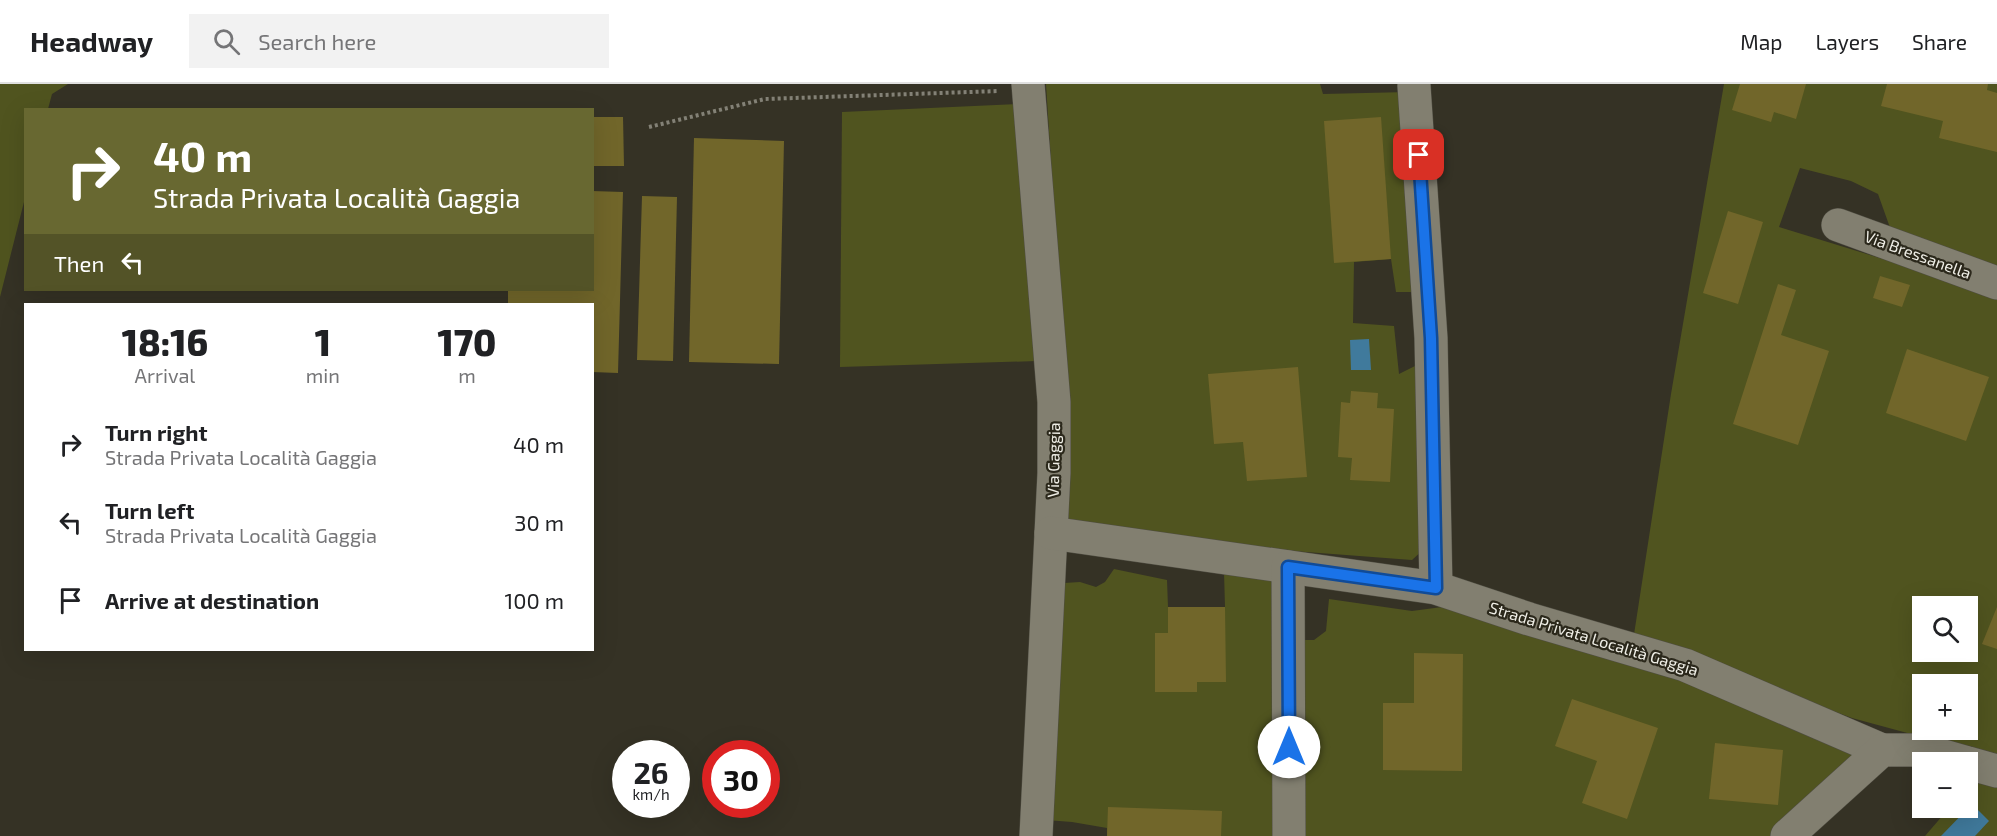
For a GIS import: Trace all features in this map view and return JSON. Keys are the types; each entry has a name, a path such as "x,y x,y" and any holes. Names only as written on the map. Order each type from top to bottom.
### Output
{"street":[{"path":"1414,86 1431,338 1436,588"},
{"name":"Via Gaggia","path":"1028,87 1054,402 1054,473 1036,836"},
{"name":"Via Bressanella","path":"1838,225 1997,283"},
{"name":"Strada Privata Località Gaggia","path":"1050,534 1436,588 1529,619 1685,664 1882,750"},
{"path":"1288,567 1289,836"},
{"path":"1787,836 1882,750 1930,752"},
{"path":"1978,765 1997,771"}],"path":[{"path":"649,127 765,99 1028,87"}],"green space":[{"path":"0,84 68,84 52,94 48,108 24,108 24,202 0,297"},
{"path":"1046,84 1320,84 1323,94 1408,92 1419,292 1396,292 1391,259 1354,262 1353,323 1394,326 1399,374 1415,366 1424,549 1412,560 1268,549 1065,520 1064,367"},
{"path":"1724,84 1997,84 1997,274 1893,236 1878,194 1851,181 1800,168 1779,227 1922,271 1997,297 1997,759 1933,740 1978,740 1978,674 1912,674 1912,734 1852,718 1633,641 1671,394"},
{"path":"1019,104 1037,361 840,367 842,112"},
{"path":"1114,569 1167,580 1168,607 1225,607 1224,572 1280,578 1279,836 1107,836 1107,828 1046,820 1064,583 1080,582 1096,587 1105,582"},
{"path":"1329,599 1412,611 1457,605 1682,673 1860,748 1776,836 1297,836 1299,640 1314,640 1326,631"},
{"path":"1978,775 1997,781 1997,836 1925,836 1941,818 1978,818"}],"water":[{"path":"1369,339 1371,370 1351,370 1350,340"},
{"path":"1978,810 1989,821 1975,836 1941,836 1958,818 1978,818"}],"building":[{"path":"1740,84 1806,84 1796,119 1774,112 1771,122 1732,110"},
{"path":"1887,84 1988,84 1987,90 1997,93 1997,152 1939,138 1943,121 1881,106"},
{"path":"594,117 623,117 624,166 594,166"},
{"path":"1381,117 1391,259 1334,263 1324,121"},
{"path":"694,138 784,141 779,364 689,362"},
{"path":"594,191 623,192 618,373 594,372 594,303 508,303 508,291 594,291"},
{"path":"642,196 677,197 673,361 637,360"},
{"path":"1728,211 1763,222 1738,304 1703,293"},
{"path":"1880,276 1910,285 1902,307 1873,298"},
{"path":"1778,284 1796,290 1781,335 1829,351 1798,445 1733,424"},
{"path":"1907,349 1989,377 1966,441 1886,413"},
{"path":"1298,367 1307,477 1247,481 1243,442 1214,444 1208,374"},
{"path":"1351,391 1378,393 1377,408 1394,409 1390,482 1350,480 1352,458 1338,457 1341,402 1350,403"},
{"path":"1168,607 1225,607 1226,682 1197,682 1197,692 1155,692 1155,633 1168,633"},
{"path":"1997,607 1997,649 1982,644"},
{"path":"1414,653 1463,654 1462,771 1383,770 1383,703 1414,703"},
{"path":"1572,699 1658,728 1627,819 1582,803 1597,761 1555,746"},
{"path":"1715,743 1783,750 1778,805 1709,799"},
{"path":"1108,807 1222,811 1221,836 1107,836"}],"route":[{"path":"1289,747 1288,567 1436,588 1431,338 1419,155"}]}
